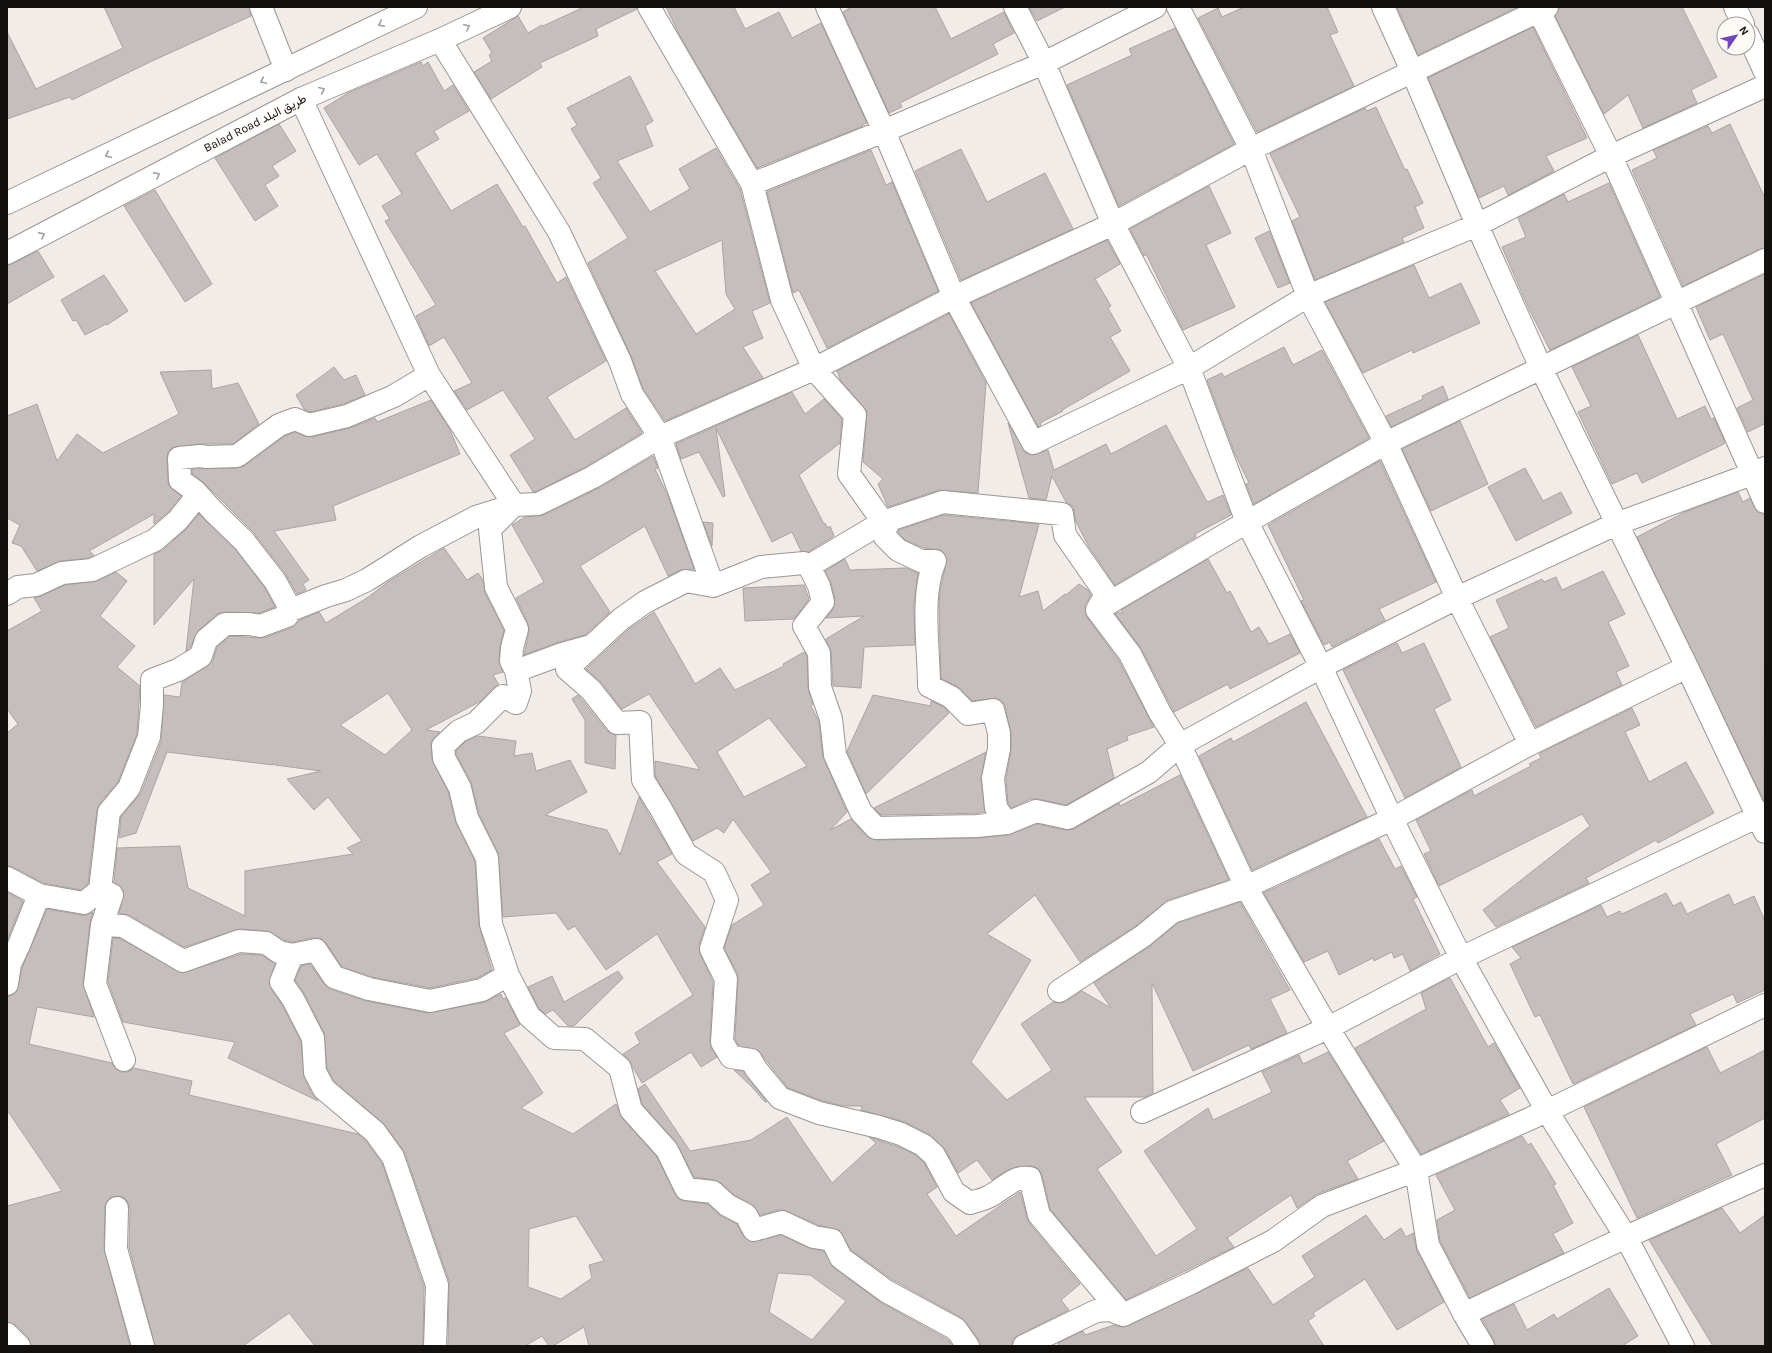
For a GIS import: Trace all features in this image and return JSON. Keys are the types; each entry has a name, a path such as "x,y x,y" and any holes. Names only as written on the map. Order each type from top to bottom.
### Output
{"main road":[{"path":"261,7 286,70"},
{"path":"7,203 416,7"},
{"name":"Balad Road طريق البلد","path":"7,253 301,99 440,40 510,7"},
{"path":"649,7 752,184 782,300 814,369 855,415 849,474 883,522 888,524 884,532 884,537 898,550 921,561 935,561 929,574 926,615 929,686 951,697 968,714 994,710 999,733 993,778 996,808 1007,823"},
{"path":"827,7 884,131 954,297 1032,443 1189,368 1308,296 1477,225 1611,156 1765,86"},
{"path":"1015,7 1044,63 1113,224 1189,368 1247,522 1322,668 1392,819 1461,958 1547,1112 1626,1237 1684,1346"},
{"path":"752,184 884,131 1044,63 1155,7"},
{"path":"1178,7 1251,149 1308,296 1386,444 1456,598 1530,744"},
{"path":"1142,1112 1328,1028 1461,958 1763,820 1616,524 1541,368 1477,225 1412,71 1382,7"},
{"path":"7,878 40,895 84,903 100,890 109,812 129,788 149,737 152,705 152,680 178,670 201,656 206,640 225,624 249,624 260,626 287,616 287,611 360,584 421,546 476,517 514,505 538,504 593,477 660,437 814,369 954,297 1113,224 1251,149 1541,8 1611,156 1676,303 1758,471 1765,502"},
{"path":"440,40 559,232 620,360 632,394 660,437 713,586"},
{"path":"1756,52 1765,72"},
{"path":"301,99 429,375 514,505"},
{"path":"1097,610 1247,522 1386,444 1765,260"},
{"path":"291,610 275,581 244,541 199,496 180,480 179,458 200,456 237,456 279,426 295,419 309,425 347,416 394,396 429,375"},
{"path":"1123,1315 1039,1215 1030,1178 1025,1177 1016,1180 1001,1188 990,1197 970,1203 954,1192 934,1155 923,1145 901,1134 879,1127 820,1113 780,1098 756,1069 751,1060 731,1057 722,1042 726,979 711,949 727,900 714,872 686,854 662,808 643,780 640,722 617,723 591,690 567,669 590,646 627,614 645,602 686,581 713,586 761,567 804,563 809,566 823,602 804,626 819,653 820,687 831,719 835,755 861,812 876,828 977,826 1007,823 1036,811 1068,818 1149,772 1180,745 1322,668 1456,598 1616,524 1758,471"},
{"path":"7,594 18,588 36,585 62,572 92,570 155,540 178,520 199,496"},
{"path":"809,566 883,522 942,502 1062,514 1065,535 1106,594 1097,610"},
{"path":"514,505 490,529 496,587 517,629 512,648 511,661 516,671 520,691 516,703 503,696 476,723 459,731 443,746 444,758 460,788 468,818 487,858 491,924 508,975 529,1016 554,1038 585,1039 620,1068 631,1110 667,1150 686,1189 713,1192 727,1205 746,1215 754,1230 782,1222 814,1237 832,1240 842,1258 886,1290 956,1329 968,1346"},
{"path":"1097,610 1130,654 1160,713 1180,745 1246,887 1328,1028 1416,1170 1428,1245 1464,1314 1483,1346"},
{"path":"516,671 562,654 590,646"},
{"path":"1059,991 1143,936 1172,912 1246,887 1392,819 1530,744 1687,666"},
{"path":"100,890 112,895 102,926 95,984 124,1060"},
{"path":"7,984 10,964 40,895"},
{"path":"102,926 123,926 183,961 239,941 266,943 279,952 292,955 316,950 334,977 369,989 430,1001 482,990 508,975"},
{"path":"292,955 281,982 293,999 307,1029 313,1038 315,1072 324,1089 375,1132 394,1157 437,1285 435,1346"},
{"path":"1024,1346 1096,1311 1110,1310 1123,1315 1191,1283 1273,1241 1322,1206 1416,1170 1547,1112 1765,1005"},
{"path":"1464,1314 1626,1237 1765,1175"},
{"path":"117,1208 116,1249 144,1346"},
{"path":"7,1334 19,1346"}],"building":[{"path":"104,7 249,7 251,16 150,62 72,100 70,97 7,119 7,32 36,89 123,48"},
{"path":"584,7 637,7 637,9 596,29 598,36 540,63 542,67 491,99 474,72 492,61 489,55 492,53 483,38 518,16 528,33 542,25 543,26"},
{"path":"666,7 734,7 745,29 779,12 792,38 821,23 867,123 862,125 863,126 757,168 680,36"},
{"path":"851,7 935,7 951,39 1004,12 1014,33 993,44 998,54 900,103 902,107 889,113 843,12"},
{"path":"1029,7 1065,7 1037,21"},
{"path":"1244,7 1327,7 1338,32 1330,35 1354,86 1257,132 1198,18 1218,8 1222,17"},
{"path":"1397,7 1518,7 1418,55"},
{"path":"1559,7 1682,7 1717,77 1691,90 1697,103 1643,128 1628,95 1604,114 1555,16"},
{"path":"1533,27 1587,138 1546,156 1554,171 1508,195 1504,186 1479,198 1428,78"},
{"path":"1175,28 1234,144 1119,206 1067,85 1132,55 1129,49"},
{"path":"421,62 423,66 428,62 444,91 453,85 469,111 434,131 439,139 415,153 451,211 497,184 523,227 525,226 557,283 566,277 606,361 547,397 575,440 626,408 642,433 587,466 535,492 533,492 510,455 535,439 503,390 467,410 454,391 472,383 444,337 429,346 416,316 436,305 385,221 390,219 382,206 402,194 377,154 359,165 324,108 348,93"},
{"path":"630,76 653,121 645,126 653,146 617,161 650,212 690,189 679,169 716,148 740,189 770,303 752,311 763,338 743,347 763,378 665,421 643,388 631,356 588,263 628,238 593,183 601,178 571,129 577,125 567,108","holes":["722,240 726,294 735,309 696,334 655,271"]},
{"path":"1376,107 1405,170 1407,169 1423,203 1415,207 1424,228 1402,238 1404,242 1315,280 1292,221 1300,217 1270,154 1365,108 1367,111"},
{"path":"279,124 296,151 272,166 279,176 265,185 278,206 255,221 215,158"},
{"path":"1730,124 1765,198 1765,248 1683,286 1632,170 1657,158 1653,150 1708,126 1712,133"},
{"path":"961,149 987,202 1045,173 1073,229 961,280 915,171"},
{"path":"871,150 886,185 892,182 938,291 827,348 799,290 793,293 767,192"},
{"path":"1609,183 1660,297 1550,350 1528,307 1502,247 1526,237 1518,218 1564,194 1568,202"},
{"path":"1209,186 1231,233 1206,245 1235,307 1183,330 1146,254 1144,256 1130,229"},
{"path":"155,190 212,284 185,302 124,206"},
{"path":"1269,231 1290,283 1278,288 1255,238"},
{"path":"1107,240 1120,264 1095,279 1111,306 1108,308 1121,331 1110,337 1130,371 1040,423 1041,425 1038,427 971,303"},
{"path":"38,251 54,277 7,304 7,266"},
{"path":"1414,265 1429,298 1461,283 1480,323 1413,353 1412,350 1363,373 1325,302"},
{"path":"1765,274 1765,426 1764,424 1748,432 1737,408 1753,400 1723,334 1710,340 1696,307"},
{"path":"104,275 128,311 107,325 106,324 85,335 76,320 73,321 61,300"},
{"path":"949,314 986,383 978,493 939,490 888,507 878,484 883,479 863,462 867,411 841,381 837,371"},
{"path":"1638,335 1677,419 1705,406 1711,419 1714,418 1725,442 1724,444 1642,483 1637,473 1612,484 1578,412 1591,406 1572,367"},
{"path":"1284,347 1293,365 1322,350 1369,438 1254,504 1246,484 1249,483 1235,454 1207,380 1222,373 1224,377"},
{"path":"334,367 344,380 356,375 365,395 343,404 310,412 304,409 296,395"},
{"path":"211,370 212,389 238,383 259,424 233,444 199,444 172,448 168,452 167,458 168,481 169,486 181,496 169,511 154,524 154,514 89,551 94,555 89,558 61,561 37,571 21,546 12,543 20,525 7,518 7,416 37,404 57,461 77,434 103,453 179,414 160,372"},
{"path":"1443,386 1448,399 1391,427 1386,416 1423,399 1422,396"},
{"path":"792,392 805,414 824,399 842,419 840,443 799,475 824,524 825,523 828,528 830,526 834,536 808,552 801,551 792,532 772,542 716,428 725,496 723,497 699,452 681,459 676,444"},
{"path":"431,400 450,430 460,454 333,506 336,520 274,531 309,580 303,584 306,590 297,594 285,573 254,533 192,473 192,469 237,468 244,466 285,436 295,432 304,436 312,437 350,428 375,418 377,422"},
{"path":"1460,421 1488,484 1431,511 1402,449"},
{"path":"1008,423 1026,453 1033,455 1048,450 1054,470 1106,444 1111,454 1166,425 1206,500 1208,502 1223,495 1231,515 1195,534 1196,537 1115,585 1089,547 1076,522 1073,507 1066,502 1052,476 1046,500 1029,498"},
{"path":"653,456 658,468 655,469 668,496 694,569 681,570 668,576 645,526 580,566 610,612 585,635 559,642 524,655 529,632 528,624 516,598 544,582 512,525 525,517 544,515 599,488"},
{"path":"1380,461 1436,582 1379,609 1385,620 1332,647 1330,642 1324,645 1301,601 1304,600 1268,525"},
{"path":"1525,468 1543,501 1561,492 1572,513 1516,541 1488,487"},
{"path":"1738,492 1743,502 1750,498 1757,512 1765,514 1764,801 1637,537 1685,512"},
{"path":"199,514 235,549 265,588 275,607 259,613 225,612 217,614 198,631 190,648 186,651 194,579 154,625 154,554 163,550 186,529"},
{"path":"944,515 1039,524 1019,597 1038,591 1043,611 1079,584 1088,590 1091,595 1085,605 1086,616 1119,661 1154,727 1127,736 1128,740 1107,749 1114,778 1066,805 1031,799 1011,808 1008,803 1006,779 1011,751 1011,733 1005,706 1002,701 997,698 972,701 960,688 941,678 939,606 940,591 947,559 941,550 924,548 905,540 898,532 899,530"},
{"path":"703,522 713,523 712,546"},
{"path":"444,548 467,580 478,573 483,580 485,593 504,630 500,645 499,660 503,672 493,675 499,685 494,687 481,701 426,730 440,732 431,742 432,759 448,792 456,823 475,861 479,925 492,970 477,978 430,988 372,977 342,967 326,943 320,938 292,942 284,940 267,931 240,929 184,947 129,915 119,913 124,893 121,887 114,882 117,848 180,846 188,888 245,916 245,871 353,854 347,848 362,841 328,797 314,810 287,779 321,771 275,765 273,763 273,765 167,752 136,833 119,838 121,817 141,793 161,742 164,695 180,697 182,682 208,666 213,660 217,647 230,636 264,638 291,628 298,621 319,612 326,623 367,598 388,582","holes":["388,693 412,730 385,755 340,725"]},
{"path":"845,559 850,570 906,568 918,573 914,605 915,645 864,647 861,688 833,686 831,652 826,639 864,616 826,618 833,609 835,599 831,583 825,571"},
{"path":"1208,559 1227,593 1230,591 1251,632 1259,627 1269,644 1290,634 1300,653 1230,689 1228,684 1174,712 1141,648 1115,614 1119,612 1123,614 1121,610"},
{"path":"1603,571 1625,614 1608,622 1629,666 1616,672 1622,685 1536,727 1490,637 1509,628 1496,600 1542,579 1544,582 1556,577 1562,590"},
{"path":"116,572 127,581 100,616 135,646 117,667 140,686 137,734 118,782 99,804 88,884 81,890 43,883 13,867 7,866 7,733 18,724 7,709 7,631 42,611 34,598 65,585 97,581"},
{"path":"804,585 809,599 794,619 745,621 743,588"},
{"path":"654,612 695,684 720,668 735,690 784,666 783,664 804,652 807,656 808,688 813,704 811,706 819,722 823,757 847,812 830,830 851,819 867,837 876,840 977,838 1008,835 1037,824 1065,830 1074,829 1119,803 1120,806 1180,775 1229,880 1168,900 1136,926 1080,962 1035,895 987,934 1031,960 971,1062 1007,1100 1052,1070 1021,1024 1053,1002 1065,1002 1082,991 1111,1008 1094,983 1150,946 1178,923 1240,902 1290,990 1270,999 1287,1033 1251,1049 1249,1045 1193,1071 1152,983 1153,1093 1145,1097 1084,1097 1122,1152 1097,1169 1156,1256 1197,1229 1144,1151 1208,1108 1213,1120 1272,1092 1262,1072 1299,1055 1303,1064 1328,1052 1384,1141 1347,1161 1358,1179 1317,1194 1297,1208 1291,1195 1227,1238 1234,1247 1126,1300 1050,1209 1042,1175 1038,1168 1031,1166 1016,1167 1007,1170 992,1180 977,1160 958,1173 945,1149 929,1134 905,1122 861,1110 862,1106 843,1106 823,1101 788,1088 758,1050 739,1046 735,1039 738,979 737,973 724,948 732,925 764,905 751,885 771,872 733,819 724,833 717,828 693,841 655,776 655,761 700,770 649,694 622,709 601,682 586,669 629,629","holes":["769,718 807,766 744,797 717,752"]},
{"path":"1397,643 1402,653 1424,643 1451,700 1434,709 1461,767 1405,798 1343,670"},
{"path":"578,695 607,731 616,735 615,769 585,763 585,720 572,699"},
{"path":"873,695 931,706 931,701 944,707 949,713 866,794 847,751"},
{"path":"1306,702 1367,817 1252,870 1199,756 1231,738 1233,742"},
{"path":"1632,708 1640,725 1625,732 1649,782 1686,762 1714,813 1658,843 1656,840 1586,878 1589,883 1496,927 1483,910 1590,826 1582,814 1439,886 1424,854 1431,851 1416,820 1472,790 1474,796 1531,766 1529,764 1541,758 1540,753"},
{"path":"478,736 516,741 514,756 532,753 536,771 570,760 587,792 545,815 607,830 620,855 639,797 672,854 657,862 705,927 699,945 700,954 713,982 710,1041 711,1048 717,1057 701,1067 691,1052 642,1083 628,1059 623,1054 640,1043 635,1033 693,995 657,934 606,970 575,926 568,930 556,913 503,917 498,853 479,814 471,782 456,754 456,751 466,741"},
{"path":"986,752 981,779 985,813 881,815 874,808"},
{"path":"1379,839 1395,869 1401,866 1417,897 1413,899 1440,954 1410,971 1403,954 1394,958 1392,952 1374,961 1373,958 1339,975 1328,951 1304,962 1264,893"},
{"path":"7,892 23,901 7,941"},
{"path":"1666,893 1673,906 1681,902 1687,914 1729,894 1734,905 1754,896 1765,921 1765,990 1737,1003 1733,994 1690,1014 1696,1025 1573,1084 1540,1015 1535,1017 1510,964 1521,958 1512,947 1601,905 1607,917 1620,911 1622,914"},
{"path":"47,909 82,915 87,915 93,912 90,923 83,983 94,1017 37,1007 29,1044 112,1063 116,1069 122,1072 128,1072 134,1068 192,1081 189,1095 358,1134 366,1141 382,1163 424,1287 423,1346 315,1346 289,1313 243,1346 155,1346 129,1247 130,1208 128,1202 124,1198 118,1196 111,1197 106,1202 104,1249 130,1346 31,1346 28,1337 16,1325 7,1322 7,1206 62,1191 7,1110 7,996 12,995 17,991 22,968"},
{"path":"113,938 119,938 182,973 241,954 262,955 275,964 269,984 301,1041 304,1078 318,1101 228,1058 235,1042 123,1022 108,982"},
{"path":"310,964 324,984 330,989 366,1001 428,1013 485,1002 501,994 503,999 506,998 520,1025 504,1033 543,1093 521,1108 573,1134 616,1104 622,1118 657,1157 675,1194 679,1199 708,1204 721,1216 737,1224 743,1236 752,1242 781,1235 809,1248 824,1251 834,1268 880,1302 947,1339 953,1346 589,1346 584,1327 553,1346 549,1346 542,1336 525,1346 448,1346 449,1281 405,1153 385,1125 334,1081 327,1069 324,1033 304,993 295,980 301,966","holes":["576,1216 604,1261 589,1265 592,1278 561,1299 528,1287 529,1229","778,1273 810,1275 846,1301 812,1340 769,1312"]},
{"path":"618,971 623,978 574,1026 568,1026 553,1010 545,1014 539,1008 528,987 552,976 564,1002"},
{"path":"1450,978 1488,1047 1494,1043 1520,1088 1500,1100 1509,1114 1421,1154 1355,1048 1426,1009 1421,993"},
{"path":"1707,1047 1720,1073 1765,1050 1765,1118 1716,1144 1732,1175 1637,1218 1584,1107"},
{"path":"734,1070 743,1071 767,1102 765,1102"},
{"path":"645,1084 690,1151 751,1140 787,1117 832,1183 876,1143 869,1137 896,1146 916,1155 924,1163 937,1187 927,1194 956,1236 1020,1192 1029,1223 1080,1284 1061,1300 1069,1310 1019,1335 1013,1339 1012,1346 980,1346 978,1339 962,1318 893,1280 851,1250 839,1230 818,1225 787,1211 779,1210 760,1215 752,1204 734,1195 721,1183 714,1180 694,1177 676,1142 642,1104 638,1089"},
{"path":"1522,1136 1528,1145 1531,1143 1556,1184 1553,1185 1573,1223 1553,1234 1564,1253 1470,1298 1440,1241 1437,1220 1455,1210 1436,1175"},
{"path":"1722,1208 1740,1233 1765,1215 1765,1346 1713,1346 1649,1240"},
{"path":"1366,1215 1384,1240 1401,1228 1406,1237 1413,1233 1417,1251 1444,1302 1397,1330 1365,1279 1313,1313 1315,1316 1308,1321 1324,1346 1059,1346 1058,1343 1083,1331 1085,1335 1114,1325 1123,1327 1128,1326 1248,1268 1273,1305 1315,1277 1302,1256"},
{"path":"1609,1288 1638,1336 1622,1346 1495,1346 1494,1340 1482,1319 1514,1304 1527,1330 1554,1314 1557,1319"}]}
